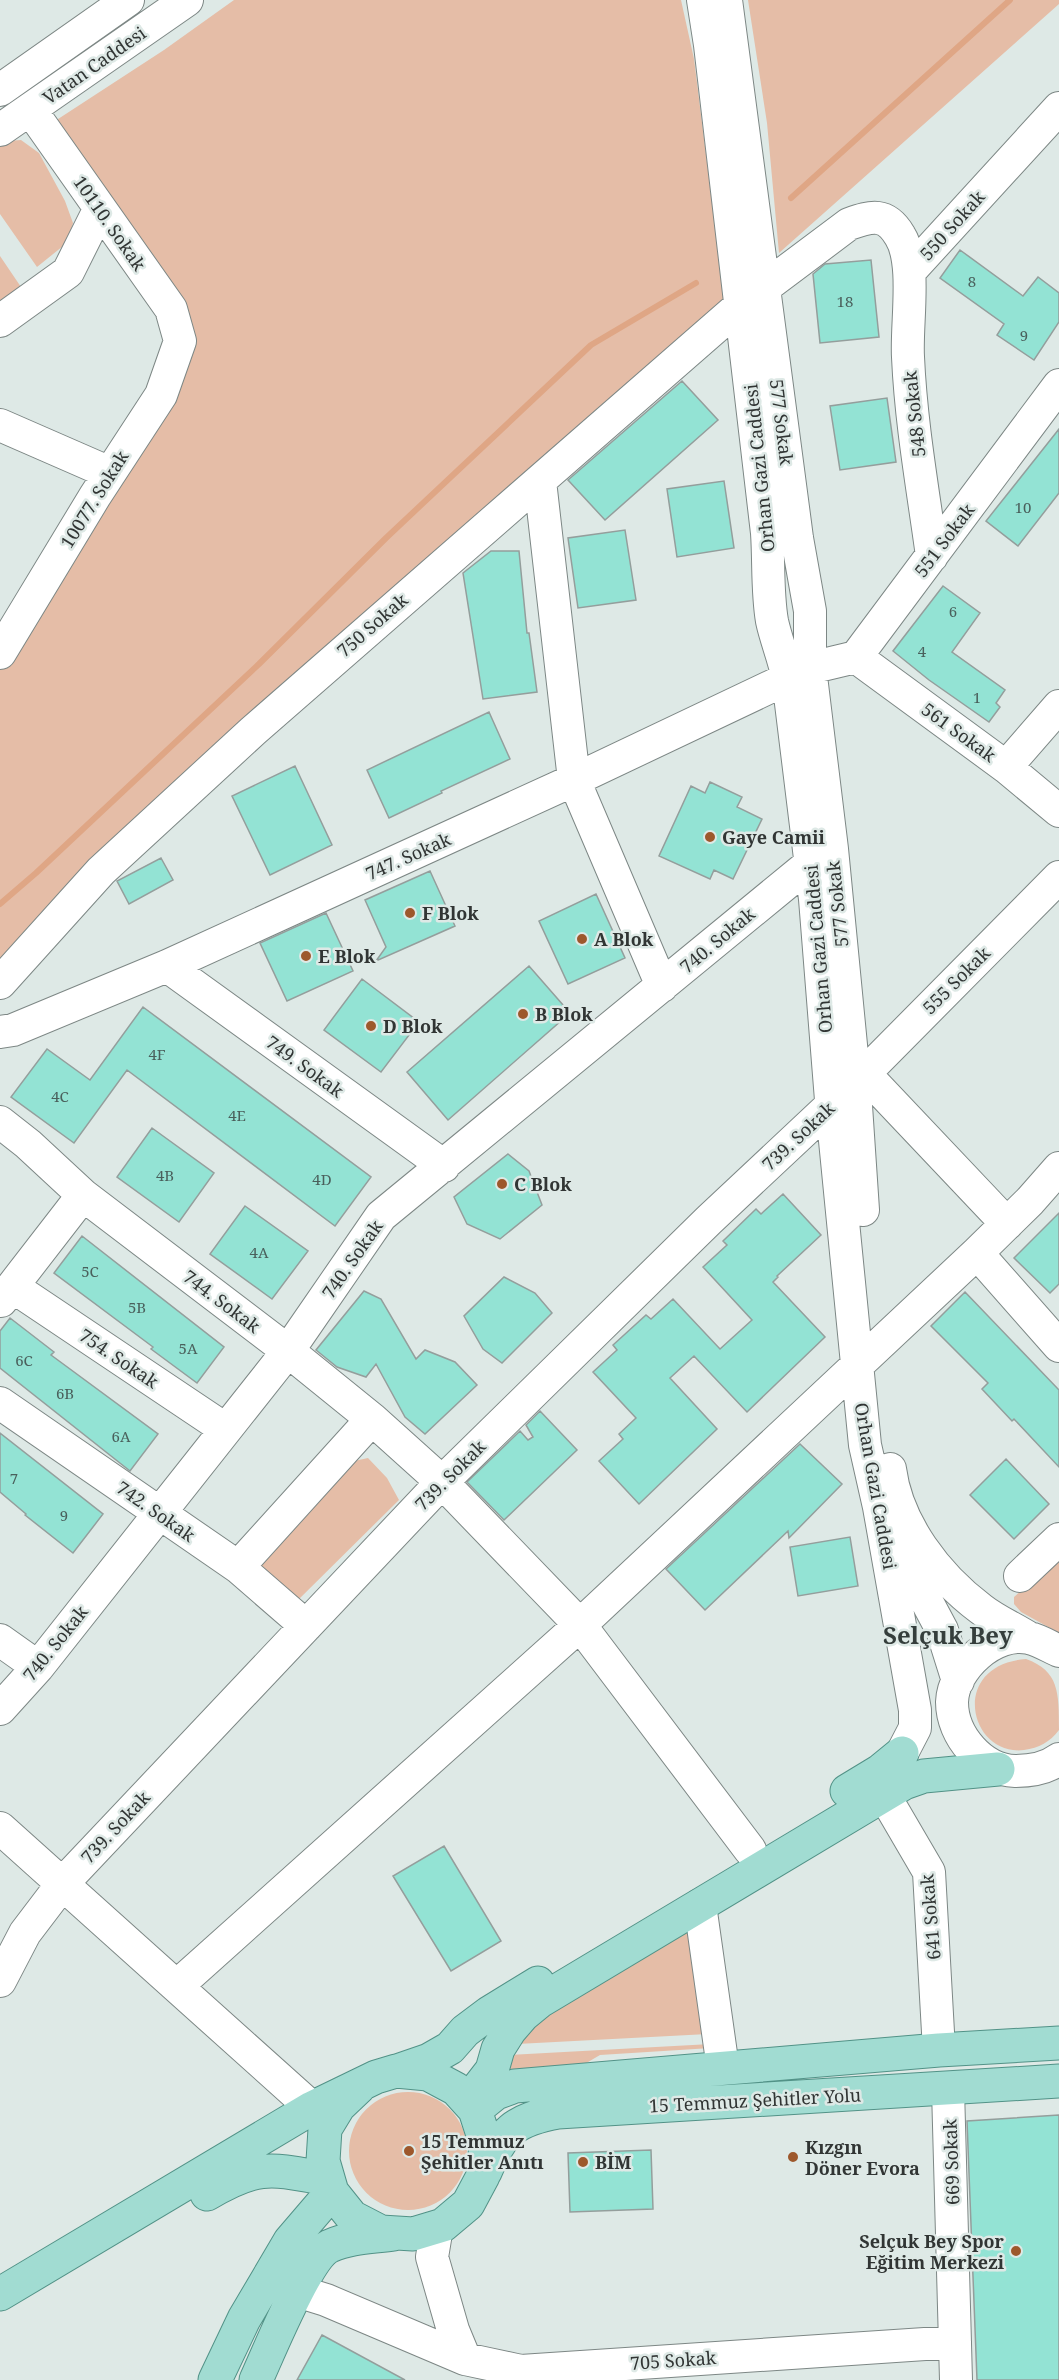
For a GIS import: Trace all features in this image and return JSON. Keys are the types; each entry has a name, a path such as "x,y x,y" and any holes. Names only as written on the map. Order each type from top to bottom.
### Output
{"main road":[{"path":"0,2294 312,2108 376,2077 429,2060 450,2048 465,2031 489,2013 880,1771 902,1753"},
{"path":"471,2105 504,2040 523,2015 540,2001 904,1783 924,1776 999,1769"},
{"name":"15 Temmuz Şehitler Yolu","path":"471,2105 515,2086 939,2050 1059,2043"},
{"path":"256,2380 297,2291 317,2258 328,2247 360,2238 413,2234 443,2225 468,2204 483,2176 486,2144 471,2105 456,2089 428,2074 396,2071"},
{"name":"15 Temmuz Şehitler Yolu","path":"483,2176 496,2146 506,2133 534,2116 558,2112 1059,2081"},
{"path":"359,2087 339,2106 326,2129 323,2162 330,2186 352,2217 381,2232 396,2234"},
{"path":"0,2319 213,2190 250,2172 273,2170 330,2186"},
{"path":"215,2380 244,2319 290,2241 330,2186"}],"street":[{"name":"Vatan Caddesi","path":"4,79 128,0"},
{"name":"Vatan Caddesi","path":"0,130 187,0"},
{"path":"703,0 753,297"},
{"path":"726,0 753,297"},
{"name":"550 Sokak","path":"910,272 1059,108"},
{"name":"10110. Sokak","path":"30,109 99,210 171,309 180,341"},
{"path":"0,321 68,272 99,210"},
{"name":"550 Sokak","path":"753,297 849,224 867,218 880,217 890,223 901,237 910,272"},
{"name":"548 Sokak","path":"910,272 909,379 913,425 932,556"},
{"name":"750 Sokak","path":"0,983 101,872 261,723 753,297"},
{"name":"577 Sokak","path":"753,297 810,611 799,673 832,849 850,1087 866,1358 882,1414 890,1475 897,1497 924,1552 954,1585 982,1610 1050,1646"},
{"name":"10077. Sokak","path":"0,653 110,473 161,395 180,341"},
{"name":"551 Sokak","path":"856,657 1059,385"},
{"path":"0,425 110,473"},
{"path":"540,481 574,780 662,986"},
{"path":"799,673 856,657"},
{"name":"561 Sokak","path":"856,657 1006,767 1059,811"},
{"name":"747. Sokak","path":"0,1032 14,1030 167,966 574,780 799,673"},
{"name":"Orhan Gazi Caddesi","path":"799,673 811,863 850,1087"},
{"path":"1006,767 1059,706"},
{"name":"740. Sokak","path":"0,1709 38,1666 288,1351 381,1216 811,863"},
{"name":"555 Sokak","path":"850,1087 1059,877"},
{"name":"749. Sokak","path":"167,966 444,1166"},
{"path":"850,1087 1007,1224"},
{"name":"739. Sokak","path":"0,1981 25,1933 63,1883 236,1697 442,1482 710,1220 850,1087"},
{"name":"744. Sokak","path":"0,1122 83,1195 288,1351 372,1419 442,1482 580,1625 750,1850"},
{"path":"177,1986 580,1625 977,1253 1059,1168"},
{"path":"7,1295 83,1195"},
{"path":"977,1253 1059,1346"},
{"name":"754. Sokak","path":"7,1295 225,1429"},
{"name":"Orhan Gazi Caddesi","path":"866,1358 865,1446 879,1507 915,1710 915,1728 902,1753"},
{"name":"742. Sokak","path":"0,1402 238,1567 306,1626"},
{"path":"238,1567 372,1419"},
{"path":"879,1507 899,1551 938,1621 955,1692 958,1727 969,1747 999,1769 1031,1771 1053,1764 1059,1759"},
{"path":"1020,1576 1059,1539"},
{"path":"902,1753 955,1692 970,1661 987,1646 1008,1639 1050,1646"},
{"path":"0,1640 38,1666"},
{"name":"641 Sokak","path":"884,1795 929,1872 939,2050"},
{"path":"0,1828 312,2108"},
{"path":"700,1905 723,2068"},
{"name":"669 Sokak","path":"948,2089 956,2380"},
{"path":"437,2227 432,2257 453,2330 465,2359"},
{"name":"705 Sokak","path":"297,2291 326,2300 465,2359 521,2371 671,2370 955,2342"}],"shaded area":[{"path":"234,0 681,0 694,59 724,298 540,481 0,983 0,654 180,341 55,121 164,50"},
{"path":"748,0 1059,0 1059,4 779,253 767,123"},
{"path":"21,140 39,153 65,201 73,223 68,242 37,267 0,214 0,147 8,141"},
{"path":"0,256 21,287 0,301"},
{"path":"368,1458 387,1478 399,1500 294,1604 249,1579 345,1463"},
{"path":"1059,1557 1059,1633 1021,1612 1014,1604 1014,1597"},
{"path":"1026,1659 1045,1670 1055,1685 1059,1730 1044,1744 1035,1748 1024,1750 1005,1748 990,1740 980,1726 975,1709 977,1692 985,1677 1001,1665"},
{"path":"693,1928 708,2034 517,2044 533,2024"},
{"path":"711,2044 711,2048 600,2055 583,2065 508,2074 509,2055"},
{"path":"408,2092 431,2096 450,2109 463,2128 467,2151 463,2174 450,2193 431,2206 408,2210 385,2206 366,2193 353,2174 349,2151 353,2128 366,2109 385,2096"}],"building":[{"path":"960,250 1023,296 1038,277 1059,293 1059,322 1034,360 997,335 1004,324 940,278"},
{"path":"871,260 879,337 820,343 813,274 825,264"},
{"path":"682,381 718,420 605,520 568,480"},
{"path":"887,398 896,462 840,470 830,406"},
{"path":"1059,429 1059,493 1018,546 986,521"},
{"path":"724,481 734,548 677,557 667,489"},
{"path":"625,530 636,600 578,608 568,538"},
{"path":"491,551 519,551 527,633 529,633 537,692 483,699 463,573"},
{"path":"943,586 980,613 952,652 1005,690 996,703 1000,707 989,722 929,680 893,651"},
{"path":"489,712 510,759 389,818 367,770"},
{"path":"295,766 332,845 270,875 232,796"},
{"name":"Gaye Camii","path":"710,782 742,797 737,807 762,819 733,879 714,870 710,879 659,856 691,786 705,793"},
{"path":"161,858 173,880 129,904 117,881"},
{"name":"F Blok","path":"430,871 455,926 376,961 386,947 365,900"},
{"name":"A Blok","path":"596,894 625,958 568,984 539,921"},
{"name":"E Blok","path":"326,913 353,971 287,1001 260,943"},
{"path":"529,966 570,1013 448,1120 407,1072"},
{"name":"D Blok","path":"362,979 419,1022 381,1072 324,1030"},
{"path":"143,1007 371,1177 335,1226 127,1070 74,1143 11,1097 47,1049 90,1080"},
{"path":"152,1128 214,1173 179,1222 117,1177"},
{"name":"C Blok","path":"508,1154 529,1171 542,1205 500,1239 467,1224 454,1197"},
{"path":"783,1194 821,1235 773,1282 825,1337 747,1412 694,1356 670,1378 717,1429 639,1504 599,1461 623,1439 619,1434 636,1418 593,1372 617,1350 613,1345 646,1315 651,1319 673,1299 720,1349 752,1320 703,1267 727,1245 723,1241 756,1209 761,1214"},
{"path":"245,1206 308,1251 272,1299 210,1254"},
{"path":"1059,1213 1059,1284 1050,1293 1014,1258"},
{"path":"82,1236 224,1347 197,1383 54,1273"},
{"path":"504,1277 535,1293 552,1313 502,1363 483,1349 464,1316"},
{"path":"364,1291 381,1299 416,1359 425,1350 455,1362 477,1385 425,1434 405,1417 376,1364 366,1377 337,1367 316,1350"},
{"path":"965,1292 1059,1390 1059,1467 982,1389 988,1383 931,1326"},
{"path":"10,1318 54,1352 51,1355 158,1434 130,1471 0,1368 0,1331"},
{"path":"540,1411 577,1450 504,1520 467,1482 520,1431 528,1440 533,1437 526,1425"},
{"path":"0,1433 103,1514 73,1553 0,1492"},
{"path":"800,1444 842,1484 789,1538 788,1531 705,1610 666,1569"},
{"path":"1006,1459 1049,1504 1014,1539 970,1495"},
{"path":"850,1537 858,1586 798,1596 790,1547"},
{"path":"444,1846 501,1941 451,1971 393,1876"},
{"name":"Selçuk Bey Spor Eğitim Merkezi","path":"1059,2115 1059,2380 977,2380 967,2121"},
{"path":"651,2150 653,2209 570,2212 568,2153"},
{"path":"322,2335 405,2380 297,2380"}],"waterway":[{"path":"791,198 1010,0"},
{"path":"0,904 259,664 386,538 591,345 696,283"}],"place":[{"name":"Gaye Camii","path":"710,837"},
{"name":"F Blok","path":"410,913"},
{"name":"A Blok","path":"582,939"},
{"name":"E Blok","path":"306,956"},
{"name":"B Blok","path":"523,1014"},
{"name":"D Blok","path":"371,1026"},
{"name":"C Blok","path":"502,1184"},
{"name":"15 Temmuz Şehitler Anıtı","path":"409,2151"},
{"name":"Kızgın Döner Evora","path":"793,2157"},
{"name":"BİM","path":"583,2162"},
{"name":"Selçuk Bey Spor Eğitim Merkezi","path":"1016,2251"}],"district":[{"name":"Selçuk Bey","path":"948,1634"}]}
